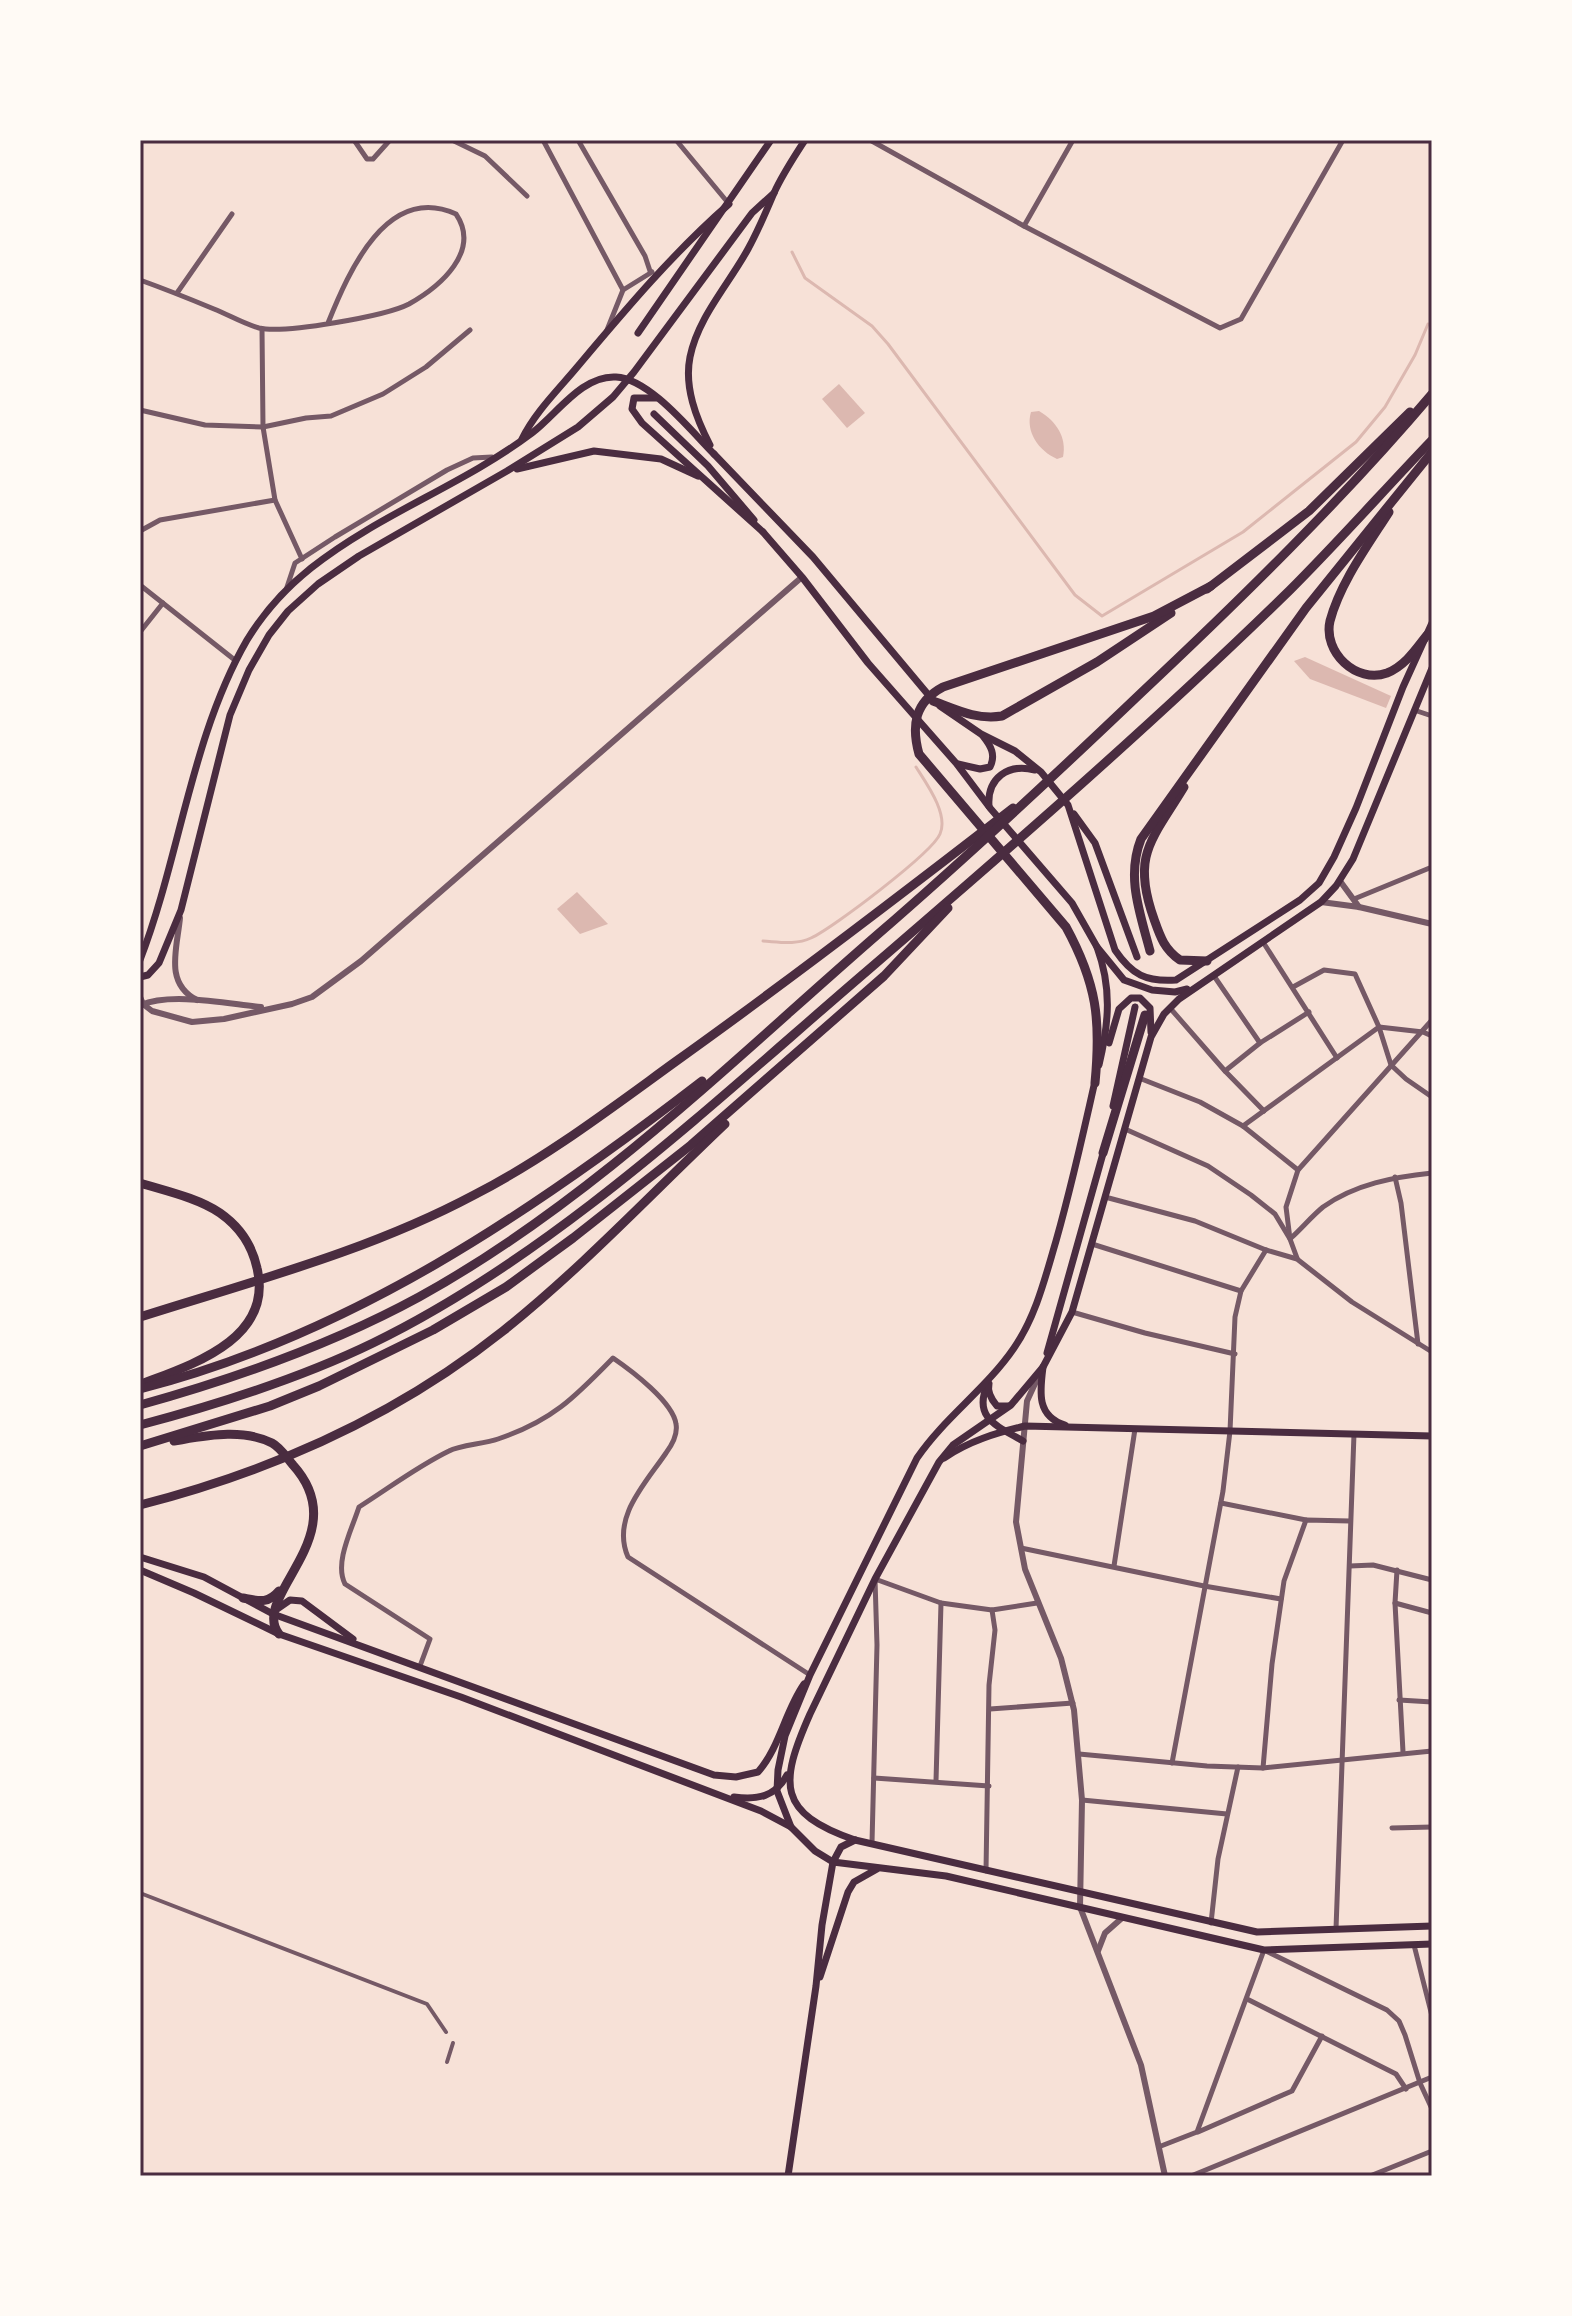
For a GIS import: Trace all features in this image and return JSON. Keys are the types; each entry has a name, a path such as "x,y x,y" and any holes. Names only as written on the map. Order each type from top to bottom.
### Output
{"highway":[{"path":"933,701 967,714 988,718 1002,716 1097,662 1211,586 1309,511 1432,392"},
{"path":"140,1405 240,1376 301,1353 418,1298 480,1261 591,1179 695,1095 1063,769 1379,457 1432,392"},
{"path":"140,1425 238,1397 373,1343 444,1304 514,1260 646,1160 1079,787 1293,587 1432,440"},
{"path":"1150,951 1133,877 1136,851 1150,825 1306,608 1432,452"},
{"path":"1411,479 1337,602 1329,634 1331,648 1341,661 1374,675 1388,673 1406,661 1427,635"},
{"path":"1095,1083 1098,1013 1080,953 1066,927 919,754 914,736 916,716 922,703 933,692 1154,616 1211,586"},
{"path":"1207,961 1180,960 1164,945 1146,897 1143,865 1162,824 1215,737"},
{"path":"140,1317 351,1251 475,1195 560,1145 967,851"},
{"path":"140,1448 270,1406 319,1386 376,1360 506,1287 691,1145 799,1052 884,976 984,871"},
{"path":"1103,1153 1145,1015"},
{"path":"140,1386 231,1360 322,1324 434,1267 616,1147 759,1037"},
{"path":"140,1505 259,1470 319,1445 392,1407 502,1332 623,1222 799,1052"},
{"path":"140,1183 218,1211 246,1239 259,1276 255,1308 248,1324 235,1339 211,1355 140,1386"},
{"path":"140,1448 220,1435 250,1436 274,1443 304,1477 313,1497 314,1520 303,1557 272,1599 263,1602 243,1598"},
{"path":"279,1634 273,1627 273,1614 288,1579"}],"main road":[{"path":"638,333 771,140"},
{"path":"714,454 701,428 689,391 690,357 697,335 750,247 774,193 805,140"},
{"path":"140,977 148,975 159,963 181,910 230,715 249,670 269,635 288,611 318,584 359,556 578,427 613,397 752,213 774,193"},
{"path":"522,440 546,405 653,273 729,204"},
{"path":"140,960 215,711 236,661 266,613 314,566 366,530 497,457 590,383 614,377 635,383 657,398 714,454 813,557 933,701 981,734 1015,751 1041,772 1095,843 1137,957"},
{"path":"657,398 634,398 632,409 675,454 763,532"},
{"path":"654,414 743,504 868,663 1072,903 1097,947 1124,980 1164,992 1193,987"},
{"path":"507,471 594,451 661,459 707,480"},
{"path":"1068,805 1115,950 1127,967 1142,976 1165,981 1185,975 1300,900 1319,883 1356,808 1403,687 1432,623"},
{"path":"1151,1037 1170,1008 1193,987 1214,976 1321,902 1340,881 1375,810 1432,669"},
{"path":"956,763 980,769 990,767 994,759 981,734"},
{"path":"990,808 990,789 1002,773 1009,769 1027,768 1041,772"},
{"path":"140,943 149,935"},
{"path":"791,1827 777,1791 778,1770 785,1736 810,1675 917,1458 940,1428 991,1378 1015,1347 1030,1322 1041,1291 1069,1192 1106,1037 1109,1007 1105,970 1097,947"},
{"path":"1095,1083 1119,1009 1125,1001 1140,998 1151,1015 1151,1037 1072,1312 1043,1367 1011,1405 953,1445 939,1462 875,1579 810,1714 792,1765 788,1783 790,1793 798,1806 822,1828 855,1840 1211,1923 1257,1932 1432,1926"},
{"path":"1079,1427 1055,1422 1048,1414 1039,1398 1043,1367 1103,1153 1135,1007"},
{"path":"991,1378 988,1389 992,1400 997,1406 1011,1405"},
{"path":"991,1378 983,1395 983,1409 988,1420 1023,1441"},
{"path":"939,1462 964,1445 1025,1426 1432,1436"},
{"path":"140,1557 204,1577 273,1614 725,1777 753,1774 764,1765 794,1697 810,1675"},
{"path":"140,1570 279,1634 372,1665 761,1811 791,1827 815,1851 833,1862 946,1876 1264,1950 1432,1944"},
{"path":"273,1614 290,1600 302,1601 360,1644"},
{"path":"724,1796 756,1797 777,1791 792,1765"},
{"path":"788,2176 833,1862 841,1847 855,1840"},
{"path":"816,1986 848,1892 854,1882 879,1868"}],"street":[{"path":"354,140 367,159 373,159 390,140"},
{"path":"452,140 485,156 527,196"},
{"path":"543,140 623,290"},
{"path":"578,140 653,273 623,290 605,334"},
{"path":"676,140 729,204"},
{"path":"870,140 1024,226 1220,328 1241,319 1343,140"},
{"path":"1024,226 1073,140"},
{"path":"140,280 262,329 328,323 408,305 454,268 464,249 463,224 456,214 440,208 414,207 382,228 352,271 328,323"},
{"path":"177,293 232,214"},
{"path":"262,329 263,427 275,500 302,559"},
{"path":"140,410 205,425 263,427 331,416 383,394 426,367 470,330"},
{"path":"286,591 295,563 447,470 473,458 497,457"},
{"path":"140,531 160,520 275,500"},
{"path":"141,1002 152,1011 192,1022 224,1019 312,997 349,971 802,577"},
{"path":"140,585 236,661"},
{"path":"140,632 163,603"},
{"path":"1414,710 1432,716"},
{"path":"1354,899 1432,867"},
{"path":"1340,881 1359,907"},
{"path":"1321,902 1359,907 1432,924"},
{"path":"181,910 174,970 177,982 187,995 201,1002"},
{"path":"1263,942 1337,1058"},
{"path":"1293,987 1324,970 1355,974 1379,1027 1391,1065 1432,1097"},
{"path":"1214,976 1260,1043"},
{"path":"141,1002 177,1000 269,1007"},
{"path":"1170,1008 1264,1111"},
{"path":"1225,1071 1260,1043 1309,1012"},
{"path":"1290,1239 1286,1207 1298,1170 1432,1020"},
{"path":"1243,1126 1379,1027 1423,1032 1432,1036"},
{"path":"1139,1078 1200,1102 1243,1126 1298,1170"},
{"path":"1125,1129 1208,1166 1275,1214 1290,1239 1297,1259"},
{"path":"1290,1239 1322,1208 1343,1195 1395,1177 1432,1173"},
{"path":"1395,1177 1401,1203 1418,1345"},
{"path":"1105,1197 1195,1221 1297,1259 1352,1302 1432,1352"},
{"path":"1092,1244 1241,1291"},
{"path":"1172,1763 1220,1503 1230,1431 1235,1317 1241,1291 1266,1250"},
{"path":"1072,1312 1235,1354"},
{"path":"420,1666 430,1639 345,1584 341,1577 342,1563 359,1507 453,1448 476,1446 502,1438 557,1412 596,1379 613,1358 659,1396 672,1411 677,1427 673,1443 630,1506 622,1525 621,1543 628,1557 810,1675"},
{"path":"1043,1367 1027,1401 1016,1522 1025,1569 1061,1658 1073,1703 1082,1800 1080,1907 1141,2065 1161,2146 1165,2176"},
{"path":"1114,1567 1135,1429"},
{"path":"1336,1929 1354,1434"},
{"path":"1220,1503 1306,1520 1350,1521"},
{"path":"1263,1768 1281,1599 1306,1520"},
{"path":"1021,1548 1281,1599"},
{"path":"1350,1566 1373,1565 1432,1580"},
{"path":"1397,1570 1395,1603 1403,1752"},
{"path":"872,1843 877,1645 875,1579 941,1603 992,1610 1037,1603"},
{"path":"936,1781 941,1603"},
{"path":"1395,1603 1432,1613"},
{"path":"986,1872 989,1685 995,1630 992,1610"},
{"path":"1399,1700 1432,1702"},
{"path":"990,1709 1073,1703"},
{"path":"1079,1754 1263,1768 1432,1751"},
{"path":"1211,1923 1218,1859 1238,1767"},
{"path":"874,1778 989,1786"},
{"path":"1082,1800 1227,1814"},
{"path":"1392,1828 1432,1827"},
{"path":"140,1893 427,2004 446,2032"},
{"path":"1098,1951 1105,1933 1122,1918"},
{"path":"1414,1945 1432,2016"},
{"path":"1197,2132 1264,1950 1387,2010 1399,2021 1432,2109"},
{"path":"1247,1999 1396,2074 1406,2089"},
{"path":"1161,2146 1292,2091 1322,2036"},
{"path":"447,2062 453,2043"},
{"path":"1191,2176 1432,2077"},
{"path":"1370,2176 1432,2151"}],"shaded area":[{"path":"839,384 865,413 847,428 822,399"},
{"path":"1039,411 1059,430 1063,457 1057,459 1050,456 1035,440 1030,419 1031,412"},
{"path":"1305,657 1391,696 1386,708 1310,679 1294,661"},
{"path":"577,892 608,924 580,934 557,909"}],"waterway":[{"path":"792,252 805,278 872,326 888,344 1075,595 1102,616 1243,532 1356,442 1385,407 1415,355 1428,324"},
{"path":"763,941 800,942 811,938 859,906 933,844 940,834 941,817 935,799 916,767"}]}
